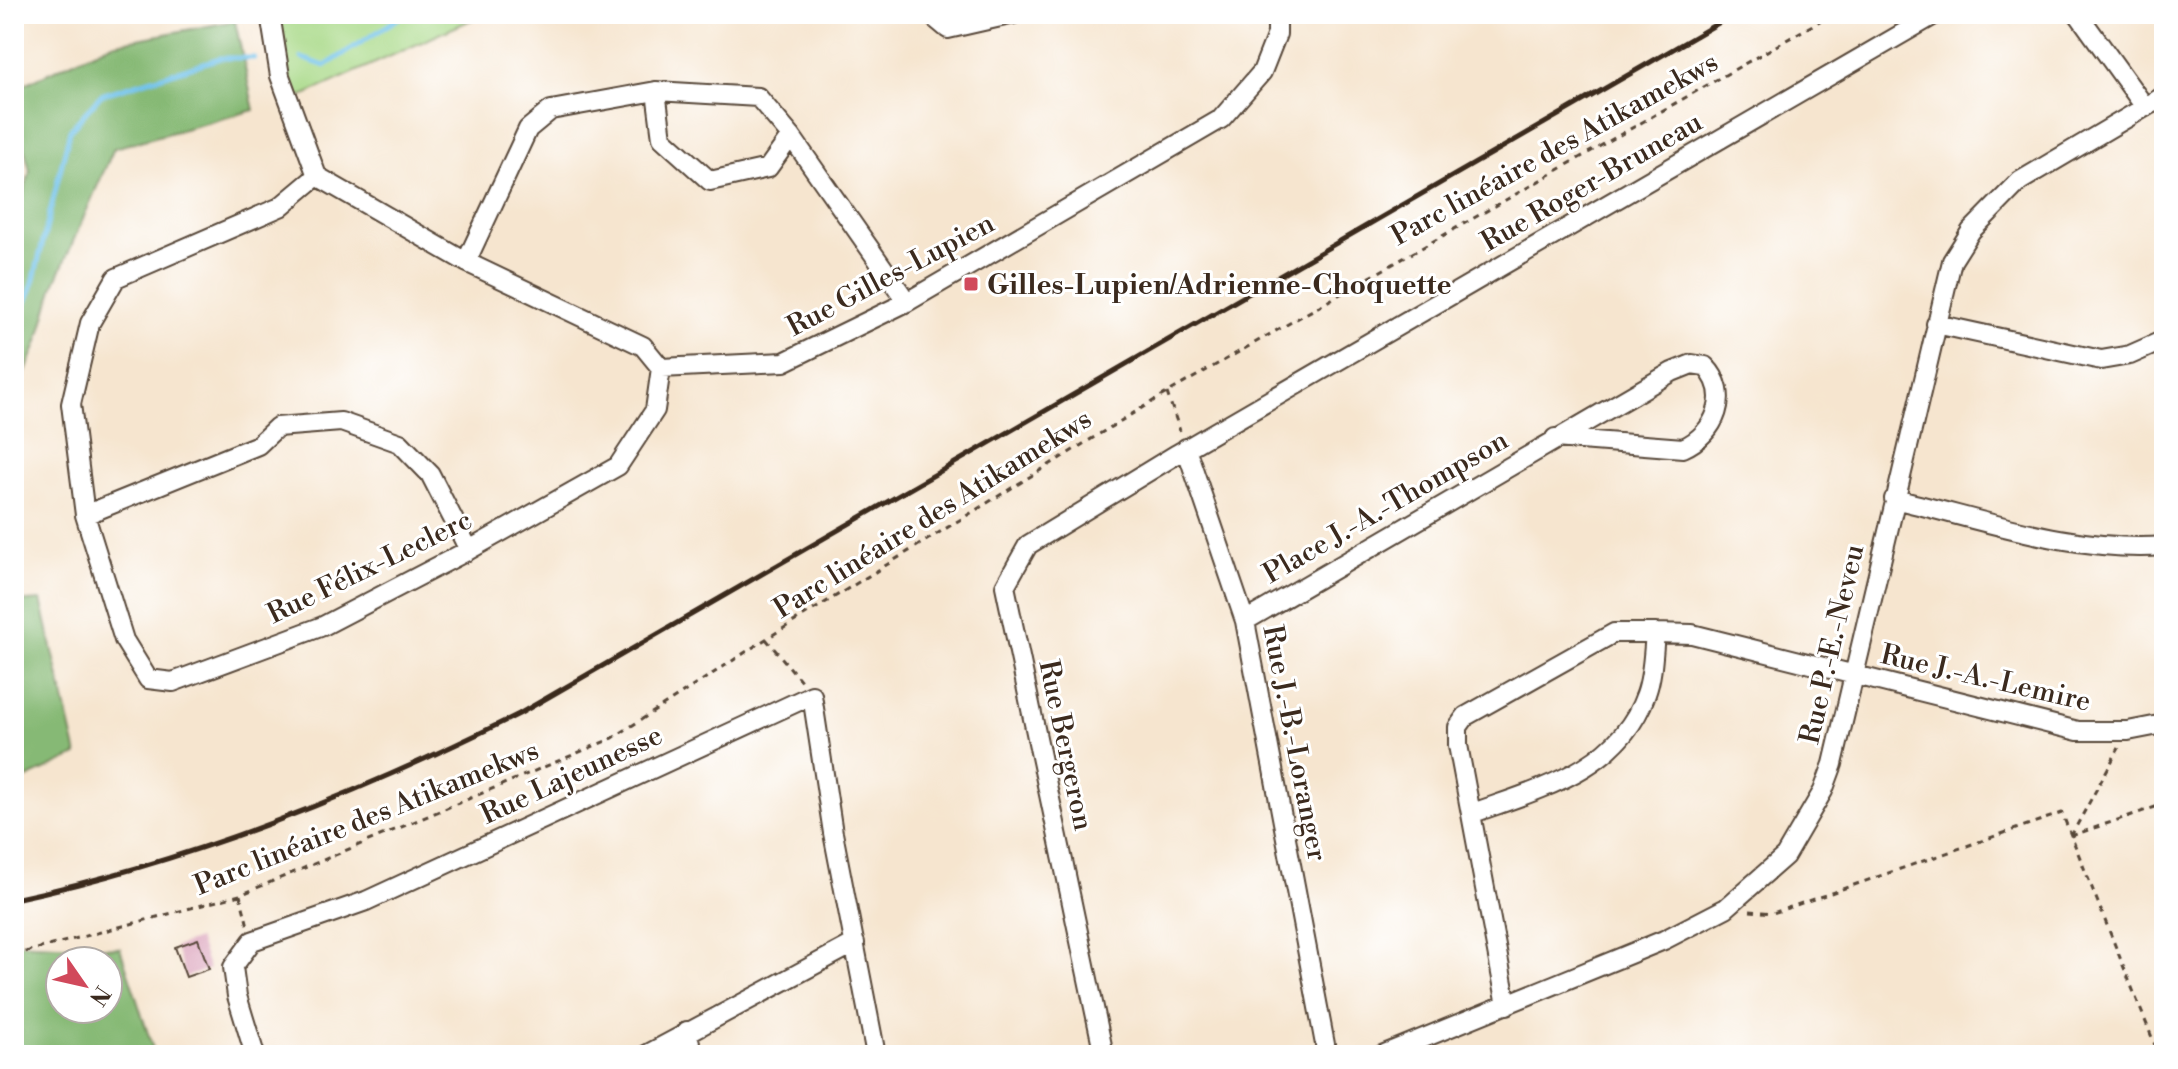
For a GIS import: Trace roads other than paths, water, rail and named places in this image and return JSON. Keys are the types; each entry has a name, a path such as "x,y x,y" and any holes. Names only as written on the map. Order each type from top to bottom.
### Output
{"street":[{"path":"270,14 280,76 317,176 466,262 643,346 661,368"},
{"path":"930,14 948,29 1014,14"},
{"name":"Rue Gilles-Lupien","path":"661,368 784,362 907,302 1221,119 1262,72 1277,34 1277,14"},
{"name":"Rue Roger-Bruneau","path":"1109,495 1936,14"},
{"path":"2078,14 2145,107"},
{"path":"466,262 528,129 551,110 656,91 758,97 791,136 907,302"},
{"path":"656,91 662,138 710,181 768,168 791,136"},
{"name":"Rue P.-E.-Neveu","path":"1382,1055 1664,940 1726,908 1785,856 1807,824 1833,764 1851,674 1952,261 1971,231 2020,181 2164,96"},
{"name":"Rue Félix-Leclerc","path":"317,176 280,207 116,278 90,323 71,404 85,515 124,640 148,679 173,682 323,626 469,550 618,466 655,410 661,368"},
{"path":"1936,324 2101,360 2130,355 2164,340"},
{"name":"Place J.-A.-Thompson","path":"1245,621 1555,438 1672,372 1692,364 1705,366 1712,374 1718,415 1710,428 1683,448 1555,438"},
{"path":"85,515 258,445 277,427 341,422 400,443 430,474 469,550"},
{"name":"Rue J.-B.-Loranger","path":"1186,448 1245,621 1327,1055"},
{"name":"Rue Bergeron","path":"1104,1055 1005,586 1028,545 1109,495"},
{"path":"1894,499 2072,540 2132,548 2164,546"},
{"name":"Rue J.-A.-Lemire","path":"1507,1005 1458,745 1458,727 1466,716 1614,633 1692,634 2078,731 2128,731 2164,724"},
{"path":"1473,813 1562,782 1607,752 1637,717 1647,692 1655,633"},
{"name":"Rue Lajeunesse","path":"255,1055 237,996 233,967 252,941 366,901 812,695 833,833 855,943"},
{"path":"646,1055 855,943 876,1055"},
{"path":"687,1031 693,1055"}],"waterway":[{"path":"302,58 325,66 405,14"},
{"path":"14,330 32,287 70,130 101,95 220,58 254,58"},
{"path":"14,1042 32,1055"}],"railway":[{"path":"14,899 145,866 272,823 397,771 519,714 1734,14"}],"place":[{"name":"Gilles-Lupien/Adrienne-Choquette","path":"971,284"}]}
